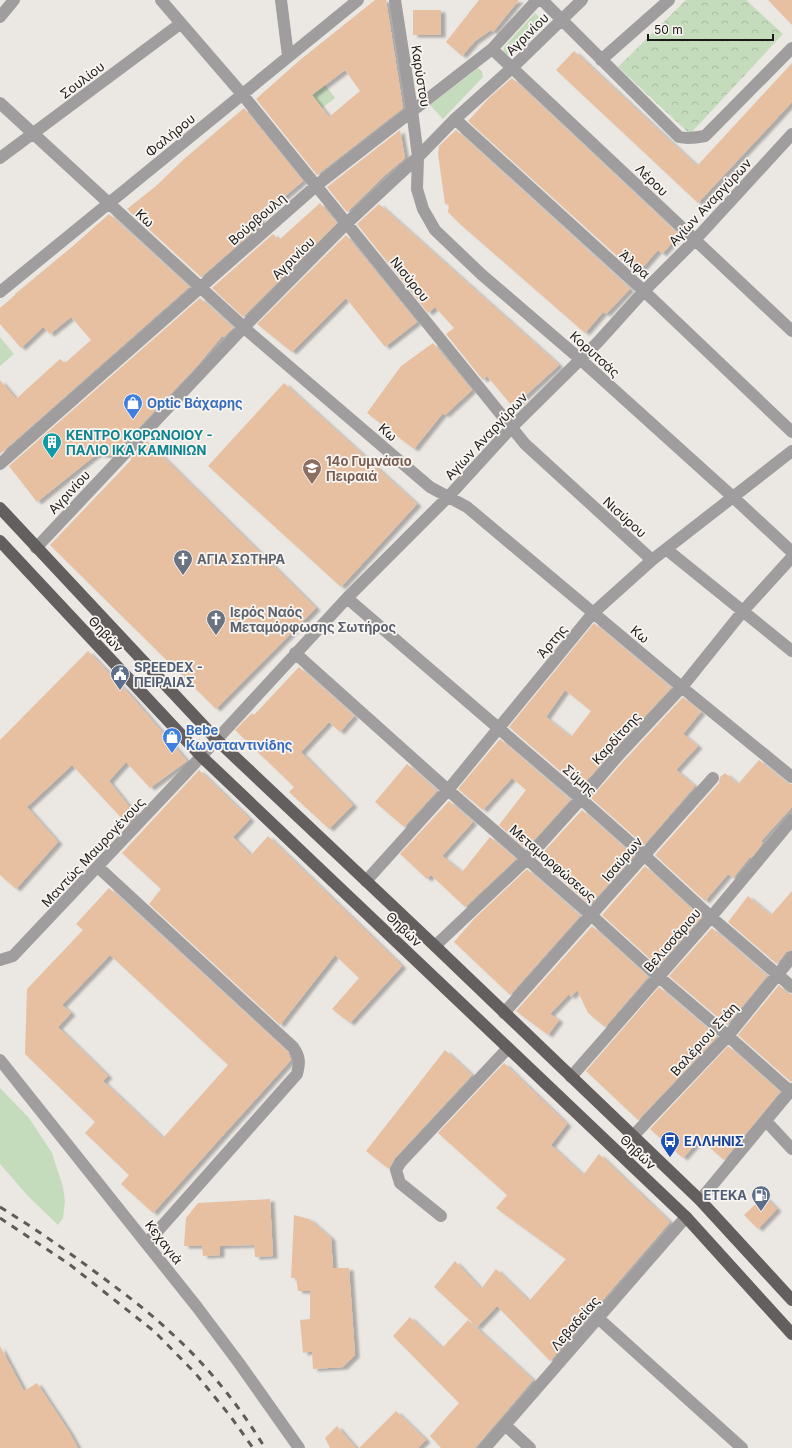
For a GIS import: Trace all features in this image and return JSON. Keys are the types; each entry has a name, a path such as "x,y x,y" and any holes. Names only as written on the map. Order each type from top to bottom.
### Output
{"main road":[{"name":"Θηβών","path":"0,508 217,740 700,1200 791,1295"},
{"name":"Θηβών","path":"0,541 202,756 686,1217 792,1334"}],"street":[{"path":"0,17 14,0"},
{"name":"Νισύρου","path":"160,0 242,94 317,185 525,444 652,560"},
{"path":"281,0 288,56"},
{"name":"Φαλήρου","path":"0,292 358,0"},
{"name":"Καρύστου","path":"395,0 418,157"},
{"name":"Βούρβουλη","path":"0,464 317,185 492,49 538,0"},
{"path":"542,0 679,137 693,139 705,136 792,48"},
{"name":"Αγρινίου","path":"36,548 244,327 347,222 418,157 455,119 513,67 582,0"},
{"path":"601,60 669,0"},
{"name":"Σουλίου","path":"0,158 180,24"},
{"name":"Λέρου","path":"492,49 513,67 695,240 789,322"},
{"name":"Κω","path":"0,103 244,327 430,486 466,507 792,777"},
{"name":"Άλφα","path":"455,119 644,291 792,432"},
{"name":"Αγίων Αναργύρων","path":"202,756 347,598 449,496 511,428 598,342 644,291 695,240 792,134"},
{"name":"Κορυτσάς","path":"418,157 417,189 423,209 435,230 481,274 580,359 792,552"},
{"name":"Άρτης","path":"366,881 448,790 593,612 652,560 734,498 791,452"},
{"path":"666,549 792,651"},
{"name":"Καρδίτσης","path":"435,946 527,859 616,758 682,687 743,611 792,557"},
{"name":"Σύμης","path":"347,598 581,799 711,917 792,987"},
{"name":"Μεταμορφώσεως","path":"295,653 448,790 592,915 659,977 791,1092"},
{"name":"Μαντώς Μαυρογένους","path":"0,960 13,956 202,756"},
{"name":"Ισαύρων","path":"504,1013 713,778"},
{"name":"Βελισσάριου","path":"571,1077 711,917 792,820"},
{"path":"98,867 293,1047 300,1060 297,1074 146,1242"},
{"name":"Βαλέριου Στάη","path":"633,1136 728,1036 792,957"},
{"path":"441,1216 400,1183 396,1170 400,1163 508,1048"},
{"name":"Κεχαγιά","path":"0,1060 146,1242 239,1363 299,1448"},
{"path":"700,1200 791,1092"},
{"path":"766,1121 792,1149"},
{"name":"Λεβαδείας","path":"485,1448 686,1217"},
{"path":"598,1318 742,1448"},
{"path":"505,1425 530,1448"}],"green space":[{"path":"686,0 746,0 783,34 690,134 618,67"},
{"path":"535,13 546,23 523,47 506,55 503,53 504,47"},
{"path":"304,57 335,98 322,108 291,68"},
{"path":"478,68 482,71 483,77 443,119 430,105"},
{"path":"0,337 14,354 0,366"},
{"path":"0,1088 29,1118 52,1153 63,1187 65,1202 63,1218 58,1225 28,1196 0,1164"}],"building":[{"path":"375,0 386,0 403,108 317,175 256,99 300,60","holes":["345,70 360,91 329,117 312,95"]},
{"path":"479,0 519,0 493,32 491,30 475,41 462,56 446,42"},
{"path":"768,0 792,0 792,25"},
{"path":"413,10 441,10 441,35 413,35"},
{"path":"574,51 697,166 792,63 792,102 698,203 556,70"},
{"path":"512,78 679,235 662,254 658,250 637,274 468,121 489,98"},
{"path":"244,108 303,181 259,218 263,223 201,277 127,209 156,186 184,159"},
{"path":"400,130 405,158 347,212 327,187"},
{"path":"456,130 630,289 606,314 603,312 585,333 448,212 449,205 445,204 438,154 439,146"},
{"path":"320,203 337,223 243,317 212,288 273,234 279,240"},
{"path":"379,204 559,365 513,407 487,376 483,380 446,334 454,328 435,307 428,313 357,224"},
{"path":"109,214 189,287 0,454 0,380 16,399 60,359 65,363 91,340 71,317 50,334 43,327 21,348 0,324 0,308"},
{"path":"346,235 417,322 385,347 346,298 292,352 257,324"},
{"path":"200,298 233,328 224,337 222,336 197,366 112,456 97,454 37,502 9,466"},
{"path":"433,343 472,390 445,415 443,413 414,449 367,413 401,366"},
{"name":"14ο Γυμνάσιο Πειραιά","path":"284,383 417,504 341,587 208,466"},
{"name":"ΑΓΙΑ ΣΩΤΗΡΑ","path":"147,441 316,608 216,709 50,545 132,459 130,459"},
{"path":"594,623 671,688 580,788 509,727","holes":["565,690 591,711 571,737 546,717"]},
{"path":"88,651 131,696 187,761 150,788 126,762 109,781 136,815 127,824 72,765 27,807 58,842 16,889 0,875 0,740"},
{"path":"299,667 354,716 340,732 329,722 301,752 353,805 329,829 289,792 294,787 235,730 252,713 254,715"},
{"path":"683,697 701,712 683,734 698,746 676,770 695,786 644,845 591,798"},
{"path":"500,739 570,800 526,849 499,825 526,790 512,778 483,810 458,789"},
{"path":"759,760 787,783 792,784 792,807 761,841 763,843 733,878 728,874 705,901 655,855 719,783 720,777 725,773 738,784"},
{"path":"407,764 437,791 404,827 375,802"},
{"path":"199,770 250,819 233,837 251,855 268,836 402,966 350,1023 332,1009 359,978 335,955 280,1025 149,904 161,889 122,853"},
{"path":"449,801 473,822 442,856 462,872 490,837 516,859 465,907 431,875 427,879 400,854"},
{"path":"582,810 634,856 590,905 538,858"},
{"path":"645,866 701,918 658,966 602,915"},
{"path":"527,869 580,916 510,995 454,942 474,919"},
{"path":"109,888 288,1052 291,1060 153,1213 121,1184 129,1175 85,1133 95,1122 25,1054 27,989 83,930 76,924","holes":["110,955 228,1065 163,1138 103,1081 108,1076 58,1027 71,1013 62,1005"]},
{"path":"792,891 792,950 786,952 777,964 728,922 748,896 771,915"},
{"path":"592,926 648,977 605,1027 588,1013 577,990 571,997 569,994 550,1014 559,1020 548,1035 516,1011"},
{"path":"712,928 767,976 727,1025 669,976"},
{"path":"779,985 787,993 792,994 791,1082 738,1035"},
{"path":"659,987 717,1037 638,1120 586,1071"},
{"path":"728,1046 780,1092 724,1160 700,1139 683,1158 650,1129"},
{"path":"445,1050 472,1075 395,1158 389,1169 366,1151"},
{"path":"504,1063 567,1124 551,1145 583,1175 599,1154 670,1222 550,1361 497,1306 477,1327 434,1287 455,1261 481,1289 496,1269 529,1301 566,1259 496,1208 507,1195 438,1133"},
{"name":"ΕΤΕΚΑ","path":"764,1196 777,1209 758,1229 744,1215"},
{"path":"270,1199 273,1256 255,1257 254,1245 220,1246 220,1255 203,1256 202,1246 184,1246 186,1218 198,1203"},
{"path":"294,1215 309,1219 331,1238 333,1268 349,1268 355,1355 343,1367 313,1369 312,1351 303,1353 300,1320 310,1319 310,1291 298,1291 296,1278 291,1278"},
{"path":"410,1317 442,1348 468,1320 533,1380 475,1448 441,1448 430,1436 459,1403 393,1336"},
{"path":"0,1346 24,1391 37,1383 78,1448 0,1448"},
{"path":"396,1411 426,1440 418,1448 359,1448"},
{"path":"337,1426 356,1448 330,1448 325,1438"}],"railway":[{"path":"0,1207 74,1256 161,1323 209,1371 244,1416 265,1448"},
{"path":"0,1218 69,1264 155,1332 196,1374 231,1417 253,1448"}],"place":[{"name":"Optic Βάχαρης","path":"133,420"},
{"name":"ΚΕΝΤΡΟ ΚΟΡΩΝΟΙΟΥ - ΠΑΛΙΟ ΙΚΑ ΚΑΜΙΝΙΩΝ","path":"52,459"},
{"name":"14ο Γυμνάσιο Πειραιά","path":"312,485"},
{"name":"ΑΓΙΑ ΣΩΤΗΡΑ","path":"183,576"},
{"name":"Ιερός Ναός Μεταμόρφωσης Σωτήρος","path":"216,636"},
{"name":"SPEEDEX - ΠΕΙΡΑΙΑΣ","path":"120,691"},
{"name":"Bebe Κωνσταντινίδης","path":"172,754"},
{"name":"ΕΛΛΗΝΙΣ","path":"670,1158"},
{"name":"ΕΤΕΚΑ","path":"761,1212"}]}
